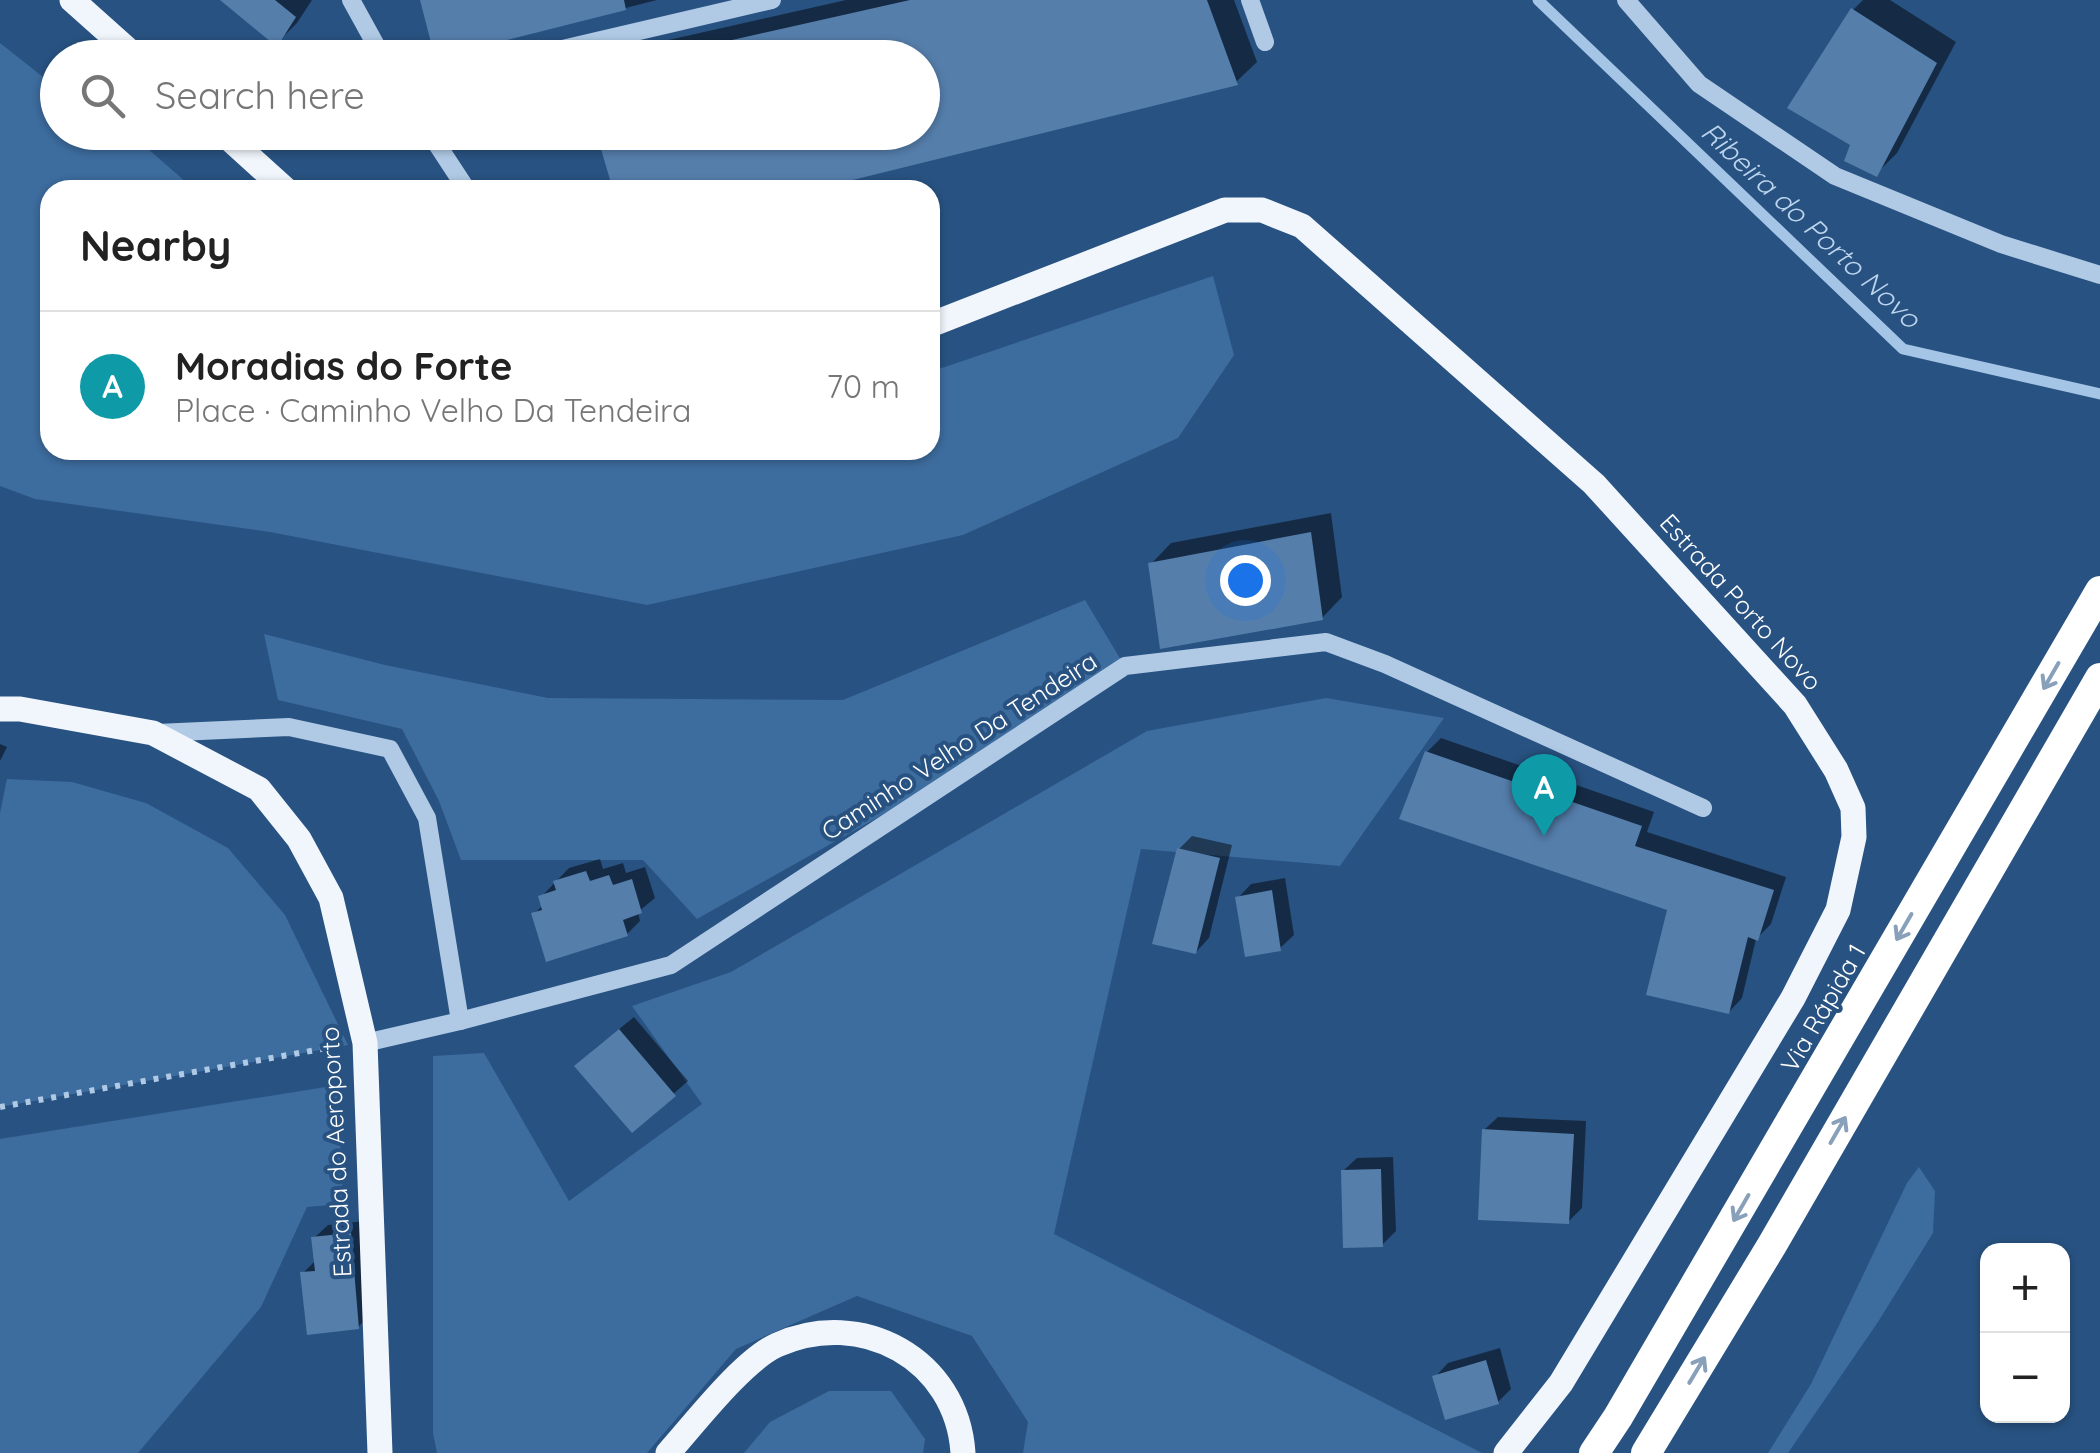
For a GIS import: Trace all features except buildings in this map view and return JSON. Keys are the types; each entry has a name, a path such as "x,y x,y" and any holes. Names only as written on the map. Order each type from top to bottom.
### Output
{"highway":[{"name":"Via Rápida 1","path":"1594,1453 2100,591"},
{"path":"1646,1453 1772,1245 2100,678"}],"main road":[{"path":"72,0 117,40"},
{"path":"242,150 275,180"},
{"name":"Estrada Porto Novo","path":"940,321 1225,210 1262,210 1302,226 1594,484 1796,706 1836,770 1852,808 1854,837 1838,910 1793,998 1562,1382 1506,1453"},
{"name":"Estrada do Aeroporto","path":"0,709 20,708 153,733 259,789 299,839 332,898 366,1044 380,1453"},
{"path":"668,1453 746,1366 776,1346 810,1335 842,1332 876,1338 906,1353 934,1376 951,1404 963,1453"}],"street":[{"path":"352,0 373,40"},
{"path":"601,40 772,0"},
{"path":"1250,0 1265,42"},
{"path":"1626,0 1699,84 1835,176 2001,244 2100,275"},
{"path":"440,150 460,180"},
{"name":"Caminho Velho Da Tendeira","path":"366,1044 671,965 1125,666 1326,642 1386,664 1703,808"},
{"path":"153,733 289,727 390,749 427,818 460,1021"}],"path":[{"path":"0,1107 366,1044"}],"shaded area":[{"path":"0,43 40,75 40,150 149,150 184,180 40,180 40,460 940,460 940,369 1213,276 1234,355 1178,438 963,535 647,605 270,532 35,499 0,486"},
{"path":"1085,600 1121,660 916,796 697,919 643,860 461,860 439,801 402,729 278,700 264,634 385,665 548,698 843,700"},
{"path":"1326,698 1444,718 1340,866 1141,849 1054,1234 1482,1453 1023,1453 1028,1422 972,1336 857,1296 736,1349 647,1453 437,1453 433,1433 433,1056 484,1053 569,1201 702,1104 632,1006 731,972 1147,731"},
{"path":"7,779 72,782 146,803 228,848 285,915 348,1045 0,1107 0,813"},
{"path":"338,1085 343,1204 307,1207 261,1307 138,1453 0,1453 0,1139"},
{"path":"1919,1167 1935,1191 1933,1233 1878,1322 1788,1453 1768,1453 1811,1384 1907,1183"},
{"path":"829,1391 891,1391 925,1439 923,1453 744,1453 770,1422"}],"waterway":[{"name":"Ribeira do Porto Novo","path":"1538,0 1903,349 2100,394"}],"place":[{"name":"Moradias do Forte","path":"1544,836"}]}
